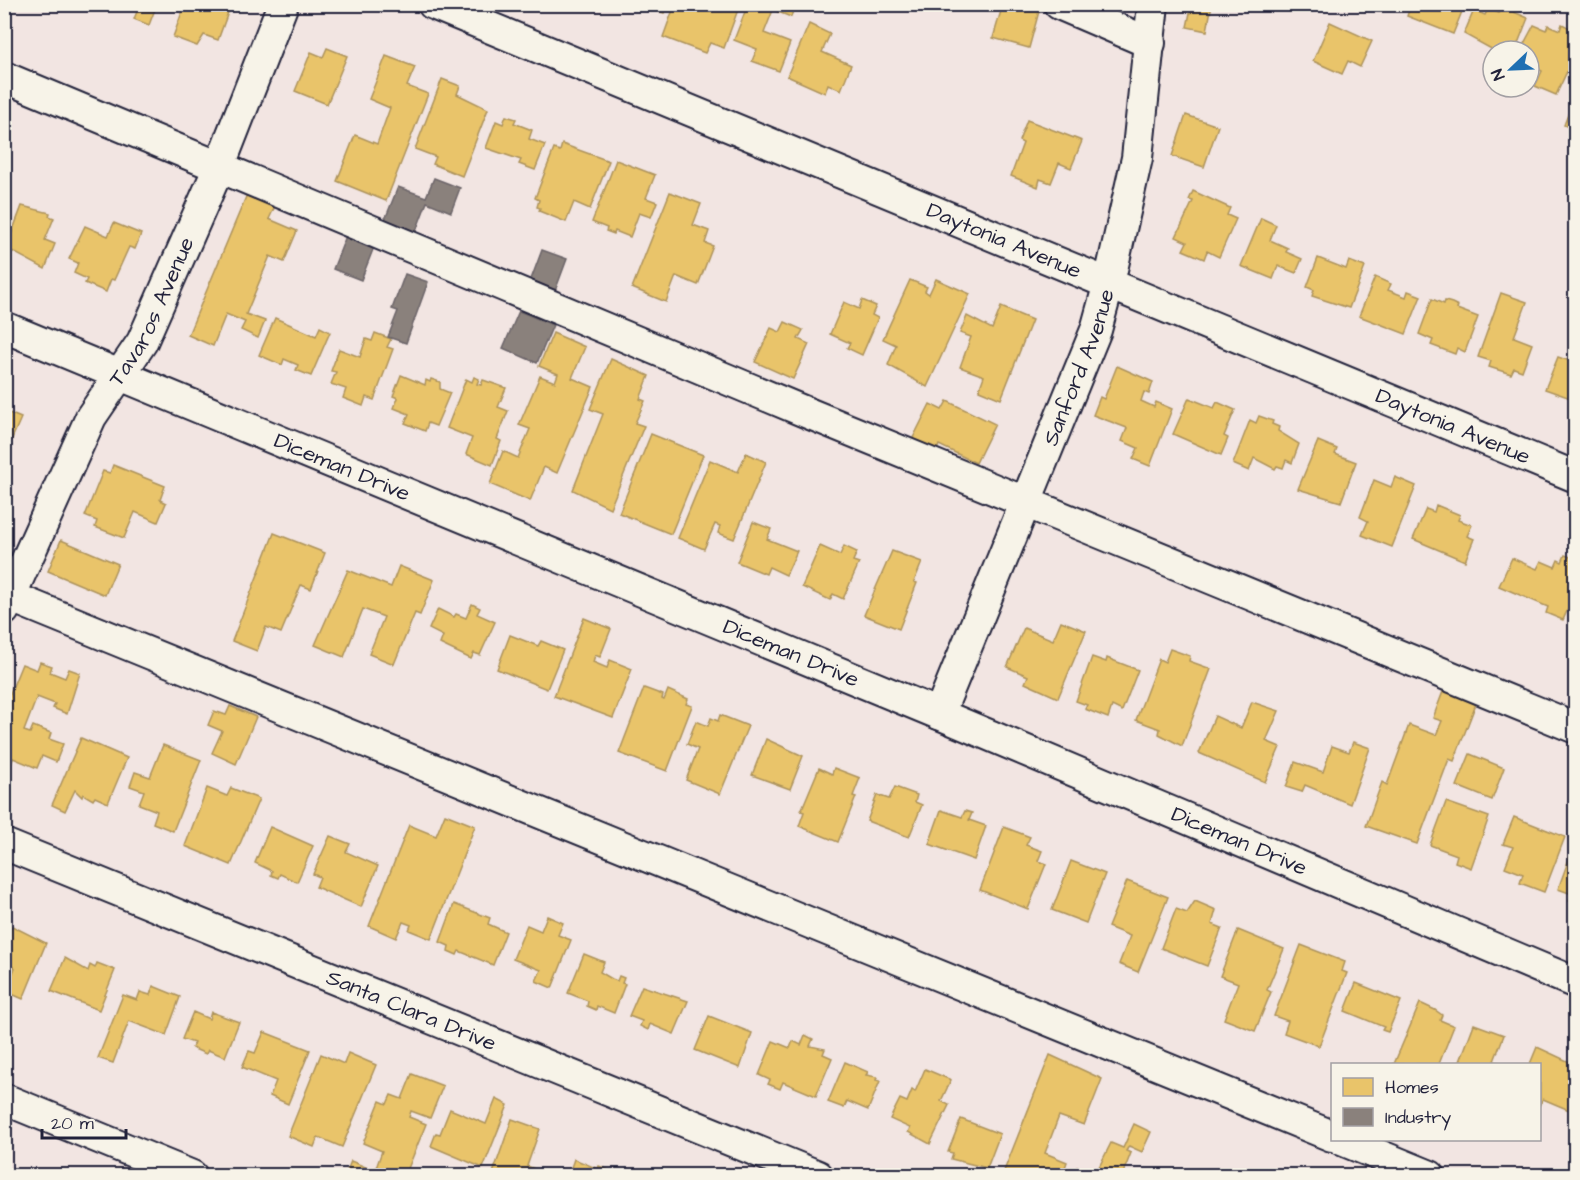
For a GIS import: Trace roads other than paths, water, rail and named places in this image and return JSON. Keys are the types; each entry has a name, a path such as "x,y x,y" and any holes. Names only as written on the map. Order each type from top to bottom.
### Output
{"street":[{"name":"Tavaros Avenue","path":"7,600 91,417 142,342 220,165 283,4"},
{"name":"Daytonia Avenue","path":"433,4 1575,477"},
{"path":"1059,4 1150,43"},
{"name":"Sanford Avenue","path":"939,714 1096,330 1110,283 1137,158 1154,4"},
{"path":"4,76 1575,728"},
{"name":"Diceman Drive","path":"4,327 939,714 1575,983"},
{"path":"7,600 1331,1136"},
{"name":"Santa Clara Drive","path":"4,844 818,1176"},
{"path":"4,1099 192,1176"},
{"path":"1344,1141 1430,1176"}]}
